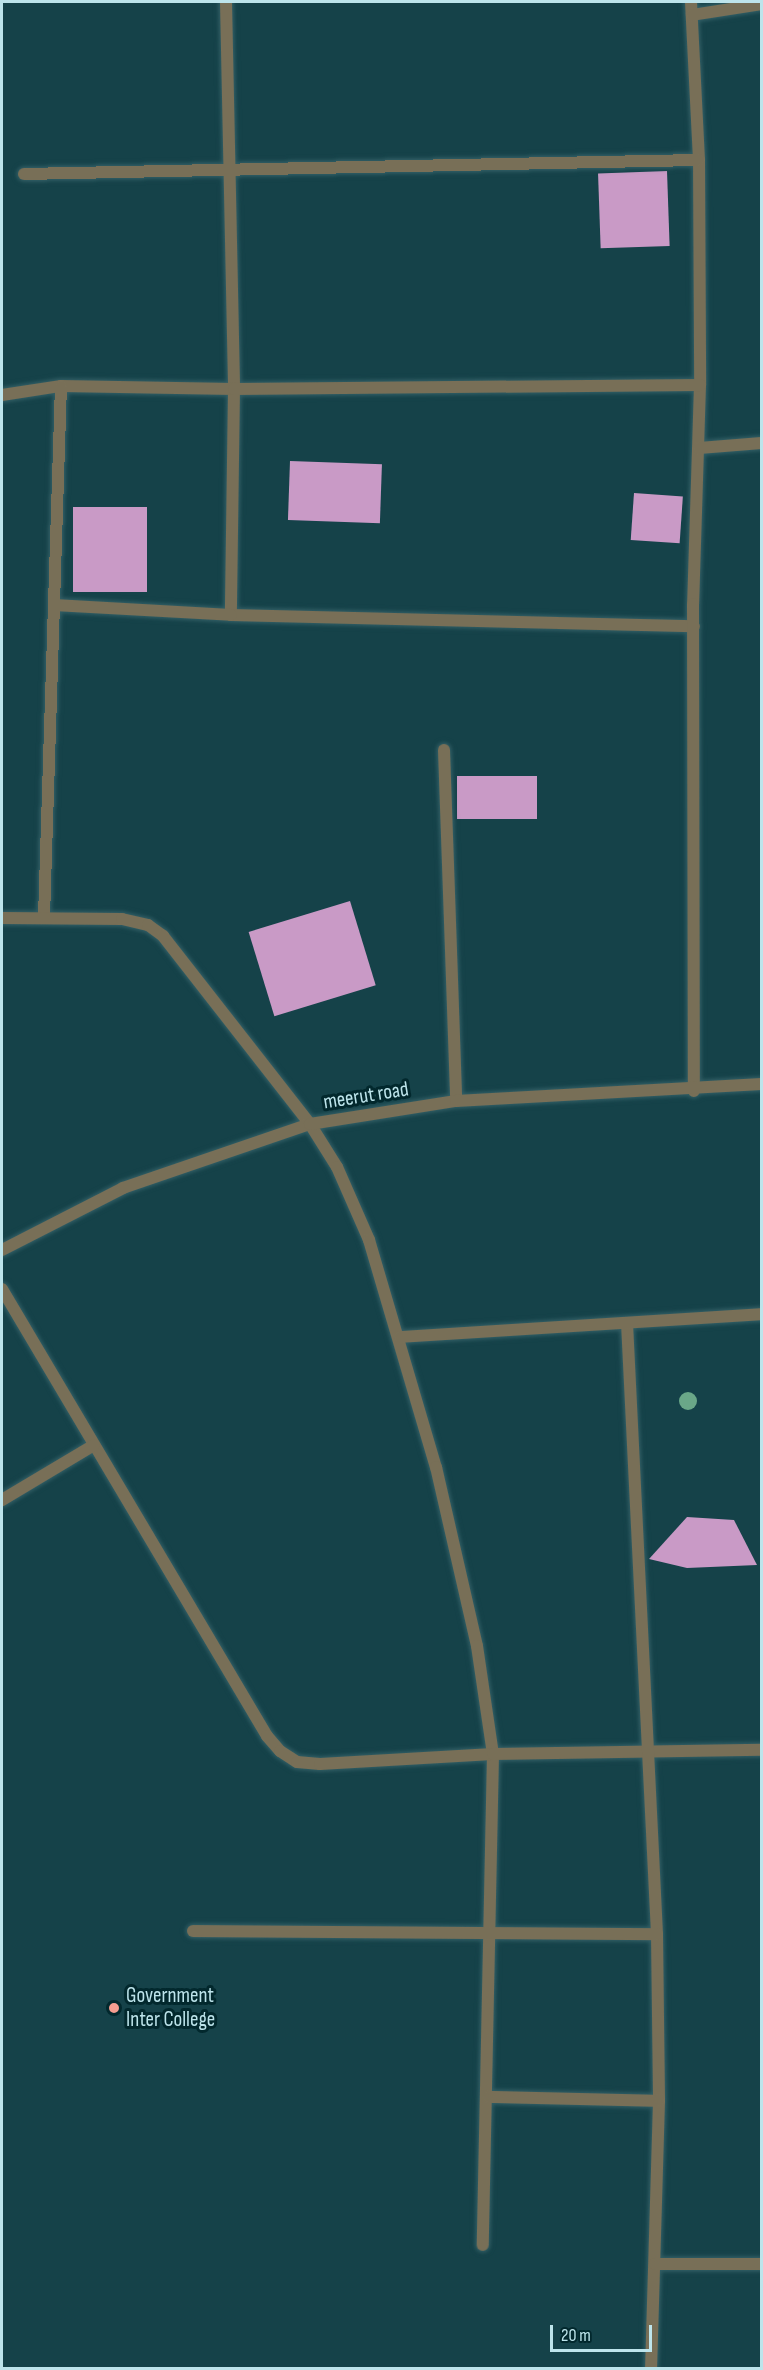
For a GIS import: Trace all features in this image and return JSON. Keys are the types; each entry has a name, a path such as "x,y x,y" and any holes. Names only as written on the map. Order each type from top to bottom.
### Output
{"street":[{"path":"226,2 234,389 231,615"},
{"path":"691,2 699,160 700,385 694,626 694,1091"},
{"path":"692,15 762,4"},
{"path":"24,174 699,160"},
{"path":"2,395 61,386 234,389 700,385"},
{"path":"44,918 61,386"},
{"path":"699,448 762,443"},
{"path":"54,604 231,615 694,626"},
{"path":"444,750 456,1101"},
{"path":"2,918 122,919 148,925 163,936 310,1124 337,1167 369,1240 400,1337 436,1467 477,1646 493,1754 489,2097 483,2245"},
{"name":"meerut road","path":"2,1250 123,1188 310,1124 456,1101 694,1091 762,1084"},
{"path":"2,1289 267,1736 280,1751 297,1762 320,1764 493,1754 762,1750"},
{"path":"400,1337 762,1314"},
{"path":"627,1323 657,1934 659,2101 651,2368"},
{"path":"2,1500 94,1445"},
{"path":"194,1931 492,1936 657,1934"},
{"path":"489,2097 659,2101"},
{"path":"655,2264 762,2264"}],"building":[{"path":"667,171 670,246 601,248 598,173"},
{"path":"290,461 382,464 380,523 288,520"},
{"path":"634,493 683,496 680,543 631,540"},
{"path":"73,507 147,507 147,592 73,592"},
{"path":"457,776 537,776 537,819 457,819"},
{"path":"350,901 376,985 274,1016 249,932"},
{"path":"687,1517 734,1520 757,1565 687,1568 649,1559"}],"place":[{"name":"Government Inter College","path":"114,2008"}]}
